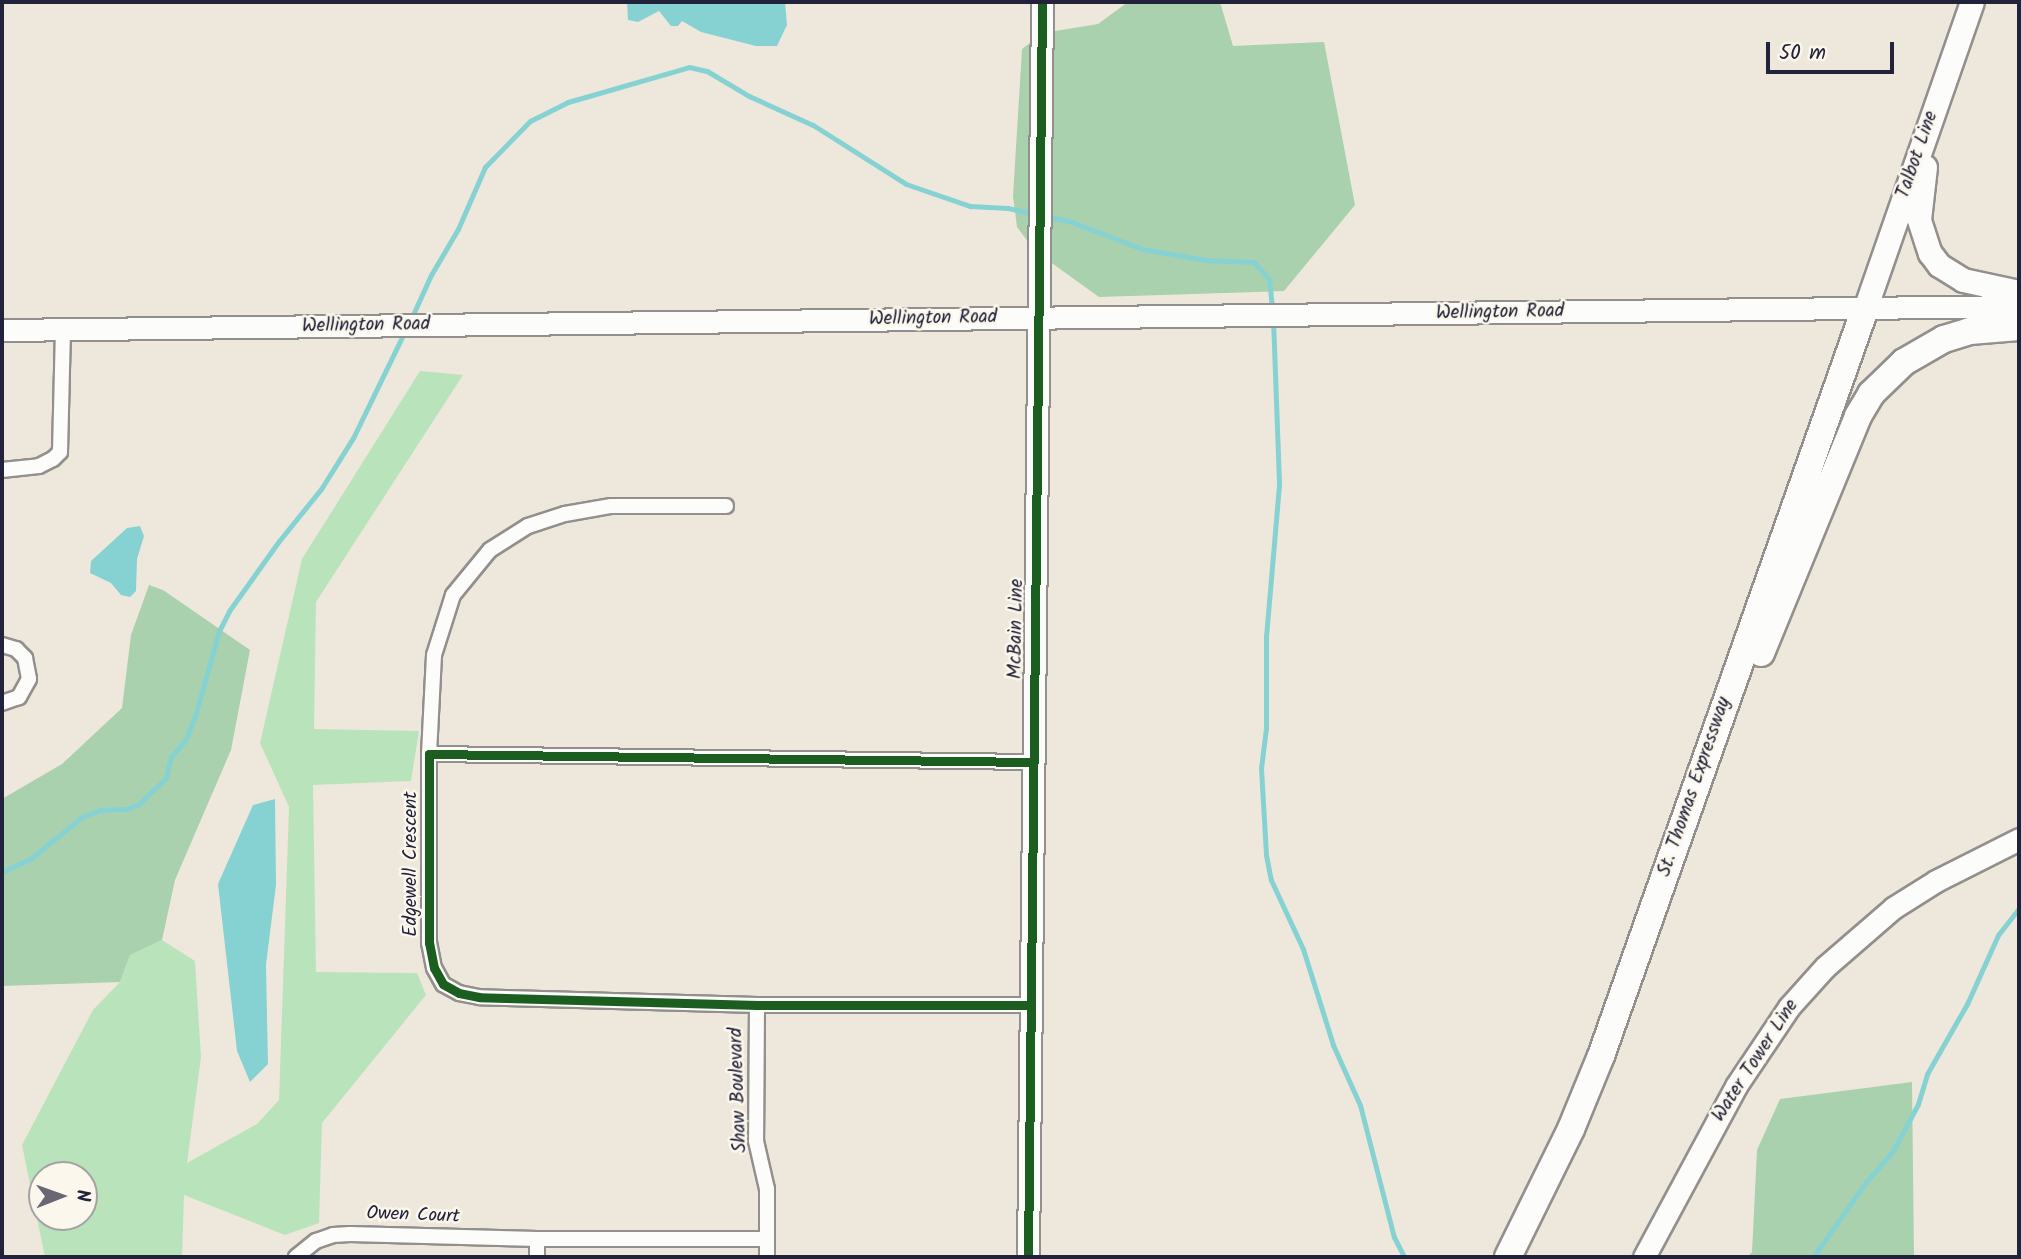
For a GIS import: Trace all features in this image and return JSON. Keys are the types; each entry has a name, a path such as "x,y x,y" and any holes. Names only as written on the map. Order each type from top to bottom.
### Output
{"highway":[{"name":"St. Thomas Expressway","path":"1508,1257 1571,1129 1601,1056 1865,309"},
{"path":"1633,962 1857,416 1888,376 1925,348 1970,331 2019,327"}],"main road":[{"name":"McBain Line","path":"1028,1257 1042,2"},
{"name":"Talbot Line","path":"1865,309 1972,2"},
{"path":"1935,107 1920,202 1923,238 1939,265 1963,279 2019,292"},
{"name":"Wellington Road","path":"2,330 2019,306"},
{"name":"Water Tower Line","path":"1644,1257 1736,1086 1789,1007 1825,967 1893,908 1936,881 2019,839"}],"street":[{"path":"2,470 39,466 60,452 63,329"},
{"path":"726,506 611,506 565,513 528,526 490,550 453,595 433,655 429,754 1032,762"},
{"path":"2,645 16,649 25,657 29,679 19,697 2,703"},
{"name":"Edgewell Crescent","path":"429,754 429,943 434,968 443,984 459,993 479,997 757,1004 1030,1005"},
{"name":"Shaw Boulevard","path":"757,1004 756,1141 767,1189 767,1257"},
{"name":"Owen Court","path":"296,1257 306,1247 333,1235 537,1239 767,1239"},
{"path":"537,1239 537,1257"}],"green space":[{"path":"1128,2 1220,2 1233,46 1324,42 1355,205 1284,291 1099,297 1035,251 1017,227 1013,196 1022,49 1043,33 1098,24"},
{"path":"420,371 463,375 316,602 314,729 419,731 411,781 313,785 316,972 417,973 426,995 322,1123 319,1223 285,1235 184,1195 182,1257 45,1257 40,1231 98,1231 98,1161 28,1161 28,1174 22,1145 93,1010 120,982 130,955 162,940 195,961 201,1057 187,1163 257,1124 279,1100 289,807 260,743 302,559"},
{"path":"149,585 163,590 250,650 231,750 175,880 162,940 130,955 120,982 2,986 2,799 62,764 122,708 131,635"},
{"path":"1912,1082 1914,1257 1748,1257 1752,1252 1757,1150 1780,1099"}],"water":[{"path":"627,2 785,2 787,25 777,46 756,46 701,32 682,21 678,26 671,26 659,11 638,22 628,20"},
{"path":"140,526 144,536 137,559 136,591 130,597 121,595 111,583 90,573 91,561 127,528"},
{"path":"275,799 276,885 266,965 268,1064 250,1082 237,1051 218,884 253,805"}],"waterway":[{"path":"411,319 431,275 458,229 485,167 530,121 568,102 689,67 707,71 749,96 813,125 906,184 970,206 1008,208 1035,214"},
{"path":"1044,216 1072,222 1142,249 1206,260 1254,262 1269,279 1272,309"},
{"path":"1273,319 1279,485 1266,636 1266,728 1261,768 1266,855 1271,880 1303,949 1333,1045 1360,1105 1394,1237 1404,1257"},
{"path":"2,872 30,859 82,817 100,810 126,809 139,804 166,778 171,757 186,739 195,716 219,631 229,611 279,541 321,489 353,438 405,331"},
{"path":"1813,1257 1866,1182 1893,1151 1918,1104 1927,1074 1967,1004 1998,935 2019,908"}],"cycle path":[{"path":"1028,1257 1042,2"},
{"path":"1030,1005 757,1005 479,997 459,993 443,984 434,968 429,943 429,754 1032,762"}]}
